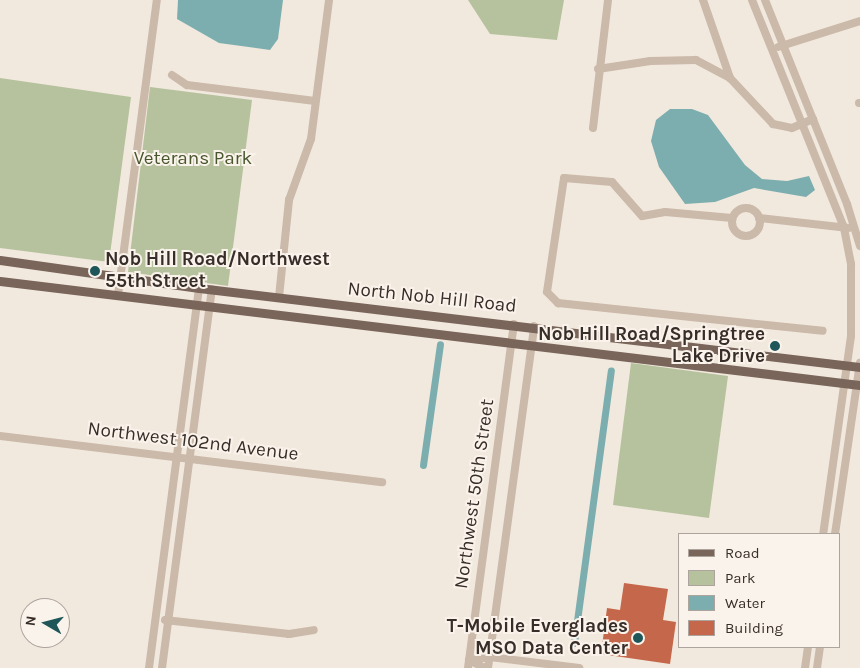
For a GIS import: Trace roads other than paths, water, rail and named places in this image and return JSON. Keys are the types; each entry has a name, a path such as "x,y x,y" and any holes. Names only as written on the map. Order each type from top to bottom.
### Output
{"main road":[{"name":"North Nob Hill Road","path":"0,260 199,288 534,326 860,366"},
{"name":"North Nob Hill Road","path":"0,281 859,385"}],"street":[{"path":"118,295 157,0"},
{"path":"279,297 289,200 311,139 330,0"},
{"path":"593,128 598,69 608,0"},
{"path":"703,0 730,78"},
{"path":"752,0 844,228 854,295 823,533"},
{"path":"765,0 858,227 860,246"},
{"path":"772,50 860,22"},
{"path":"598,69 650,61 696,60 730,78 773,124 782,128 802,124 813,119"},
{"path":"172,75 187,85 315,101"},
{"path":"732,218 665,212 642,216 612,182 564,178 547,292 558,303 823,331"},
{"path":"759,218 758,229 746,236 734,230 732,218 738,210 747,208 759,218 844,228 858,227"},
{"path":"149,668 199,288"},
{"path":"162,668 212,289"},
{"name":"Northwest 50th Street","path":"468,664 514,324"},
{"name":"Northwest 50th Street","path":"487,668 534,326"},
{"path":"836,533 844,472 859,385 860,366"},
{"name":"Northwest 102nd Avenue","path":"0,436 382,482"},
{"path":"832,470 844,472"},
{"path":"155,618 290,634 314,630"},
{"path":"805,668 808,648"},
{"path":"817,668 820,648"},
{"path":"468,664 490,657 579,668"},
{"path":"468,664 487,668"}],"water":[{"path":"178,0 283,0 278,39 270,50 219,43 177,19"},
{"path":"670,109 692,109 708,115 745,165 762,179 787,181 809,176 815,190 806,197 754,188 715,202 685,204 659,167 651,141 656,120"}],"waterway":[{"path":"423,465 440,344"},
{"path":"574,643 611,370"}],"place":[{"name":"Nob Hill Road/Northwest 55th Street","path":"95,271"},
{"name":"Nob Hill Road/Springtree Lake Drive","path":"775,346"},
{"name":"T-Mobile Everglades MSO Data Center","path":"638,638"}],"park label":[{"name":"Veterans Park","path":"193,159"}]}
